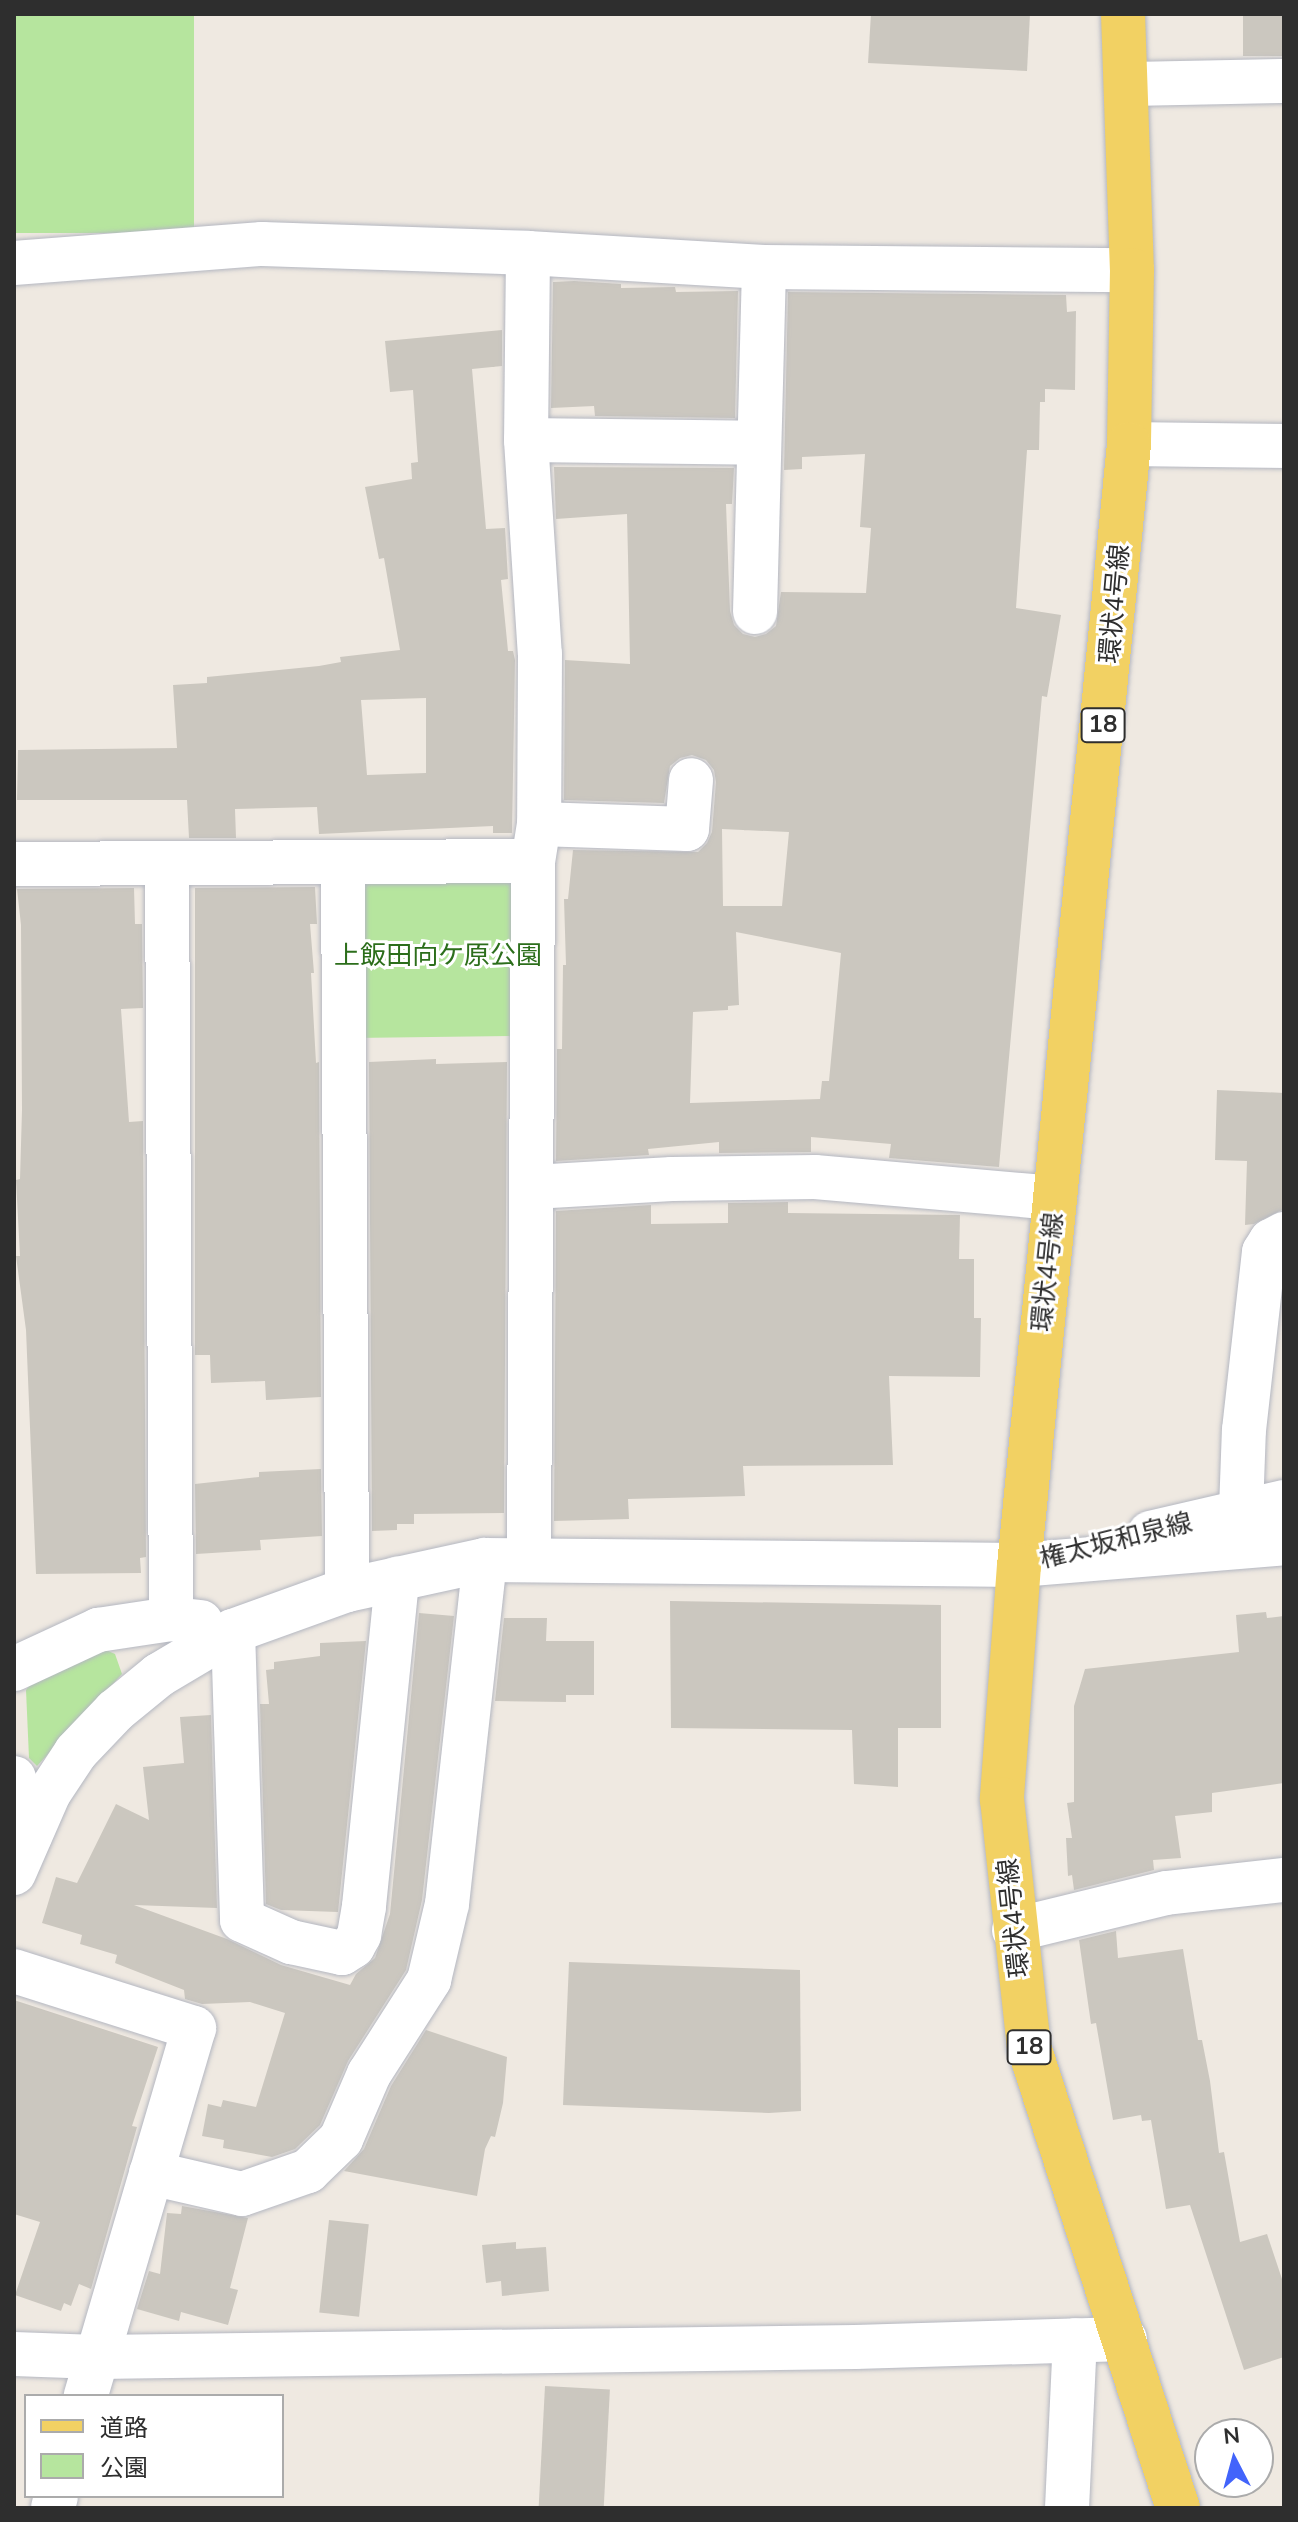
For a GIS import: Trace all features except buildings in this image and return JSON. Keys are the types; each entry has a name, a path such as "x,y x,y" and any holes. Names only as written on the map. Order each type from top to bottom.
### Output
{"main road":[{"name":"環状4号線","path":"1123,14 1132,270 1129,444 1019,1565 1002,1799 1029,2047 1178,2508"}],"street":[{"path":"1127,84 1284,81"},
{"path":"14,263 262,244 528,253 764,267 1132,270"},
{"path":"528,253 526,440 540,654 529,1560"},
{"path":"755,612 757,443 764,267"},
{"path":"526,440 757,443"},
{"path":"1129,444 1284,446"},
{"path":"14,864 343,863 687,829 691,780"},
{"path":"343,863 347,1590"},
{"path":"167,864 171,1619"},
{"path":"533,1187 672,1179 815,1177 1055,1198"},
{"path":"1241,1510 1244,1430 1264,1252 1271,1241 1284,1234"},
{"name":"権太坂和泉線","path":"1019,1565 1284,1502"},
{"name":"権太坂和泉線","path":"1019,1565 1284,1543"},
{"path":"151,2173 242,2194 308,2171 341,2139 369,2074 429,1980 447,1904 485,1560"},
{"path":"19,1847 76,1752 115,1711 159,1675 238,1628 347,1590 485,1560 1019,1565"},
{"path":"238,1628 242,1920 291,1942 342,1953 353,1946 359,1935 364,1906 397,1579"},
{"path":"14,1669 98,1630 171,1619 238,1628"},
{"path":"14,1778 19,1847"},
{"path":"1014,1930 1166,1893 1284,1880"},
{"path":"14,1971 194,2028 92,2376"},
{"path":"14,2354 92,2376 1125,2339"},
{"path":"1067,2508 1075,2340"}],"green space":[{"path":"14,14 194,14 194,233 14,233"},
{"name":"上飯田向ケ原公園","path":"368,873 509,875 525,892 519,1036 353,1038 351,886"},
{"path":"97,1646 115,1654 122,1674 37,1766 29,1758 26,1690 49,1663"}]}
